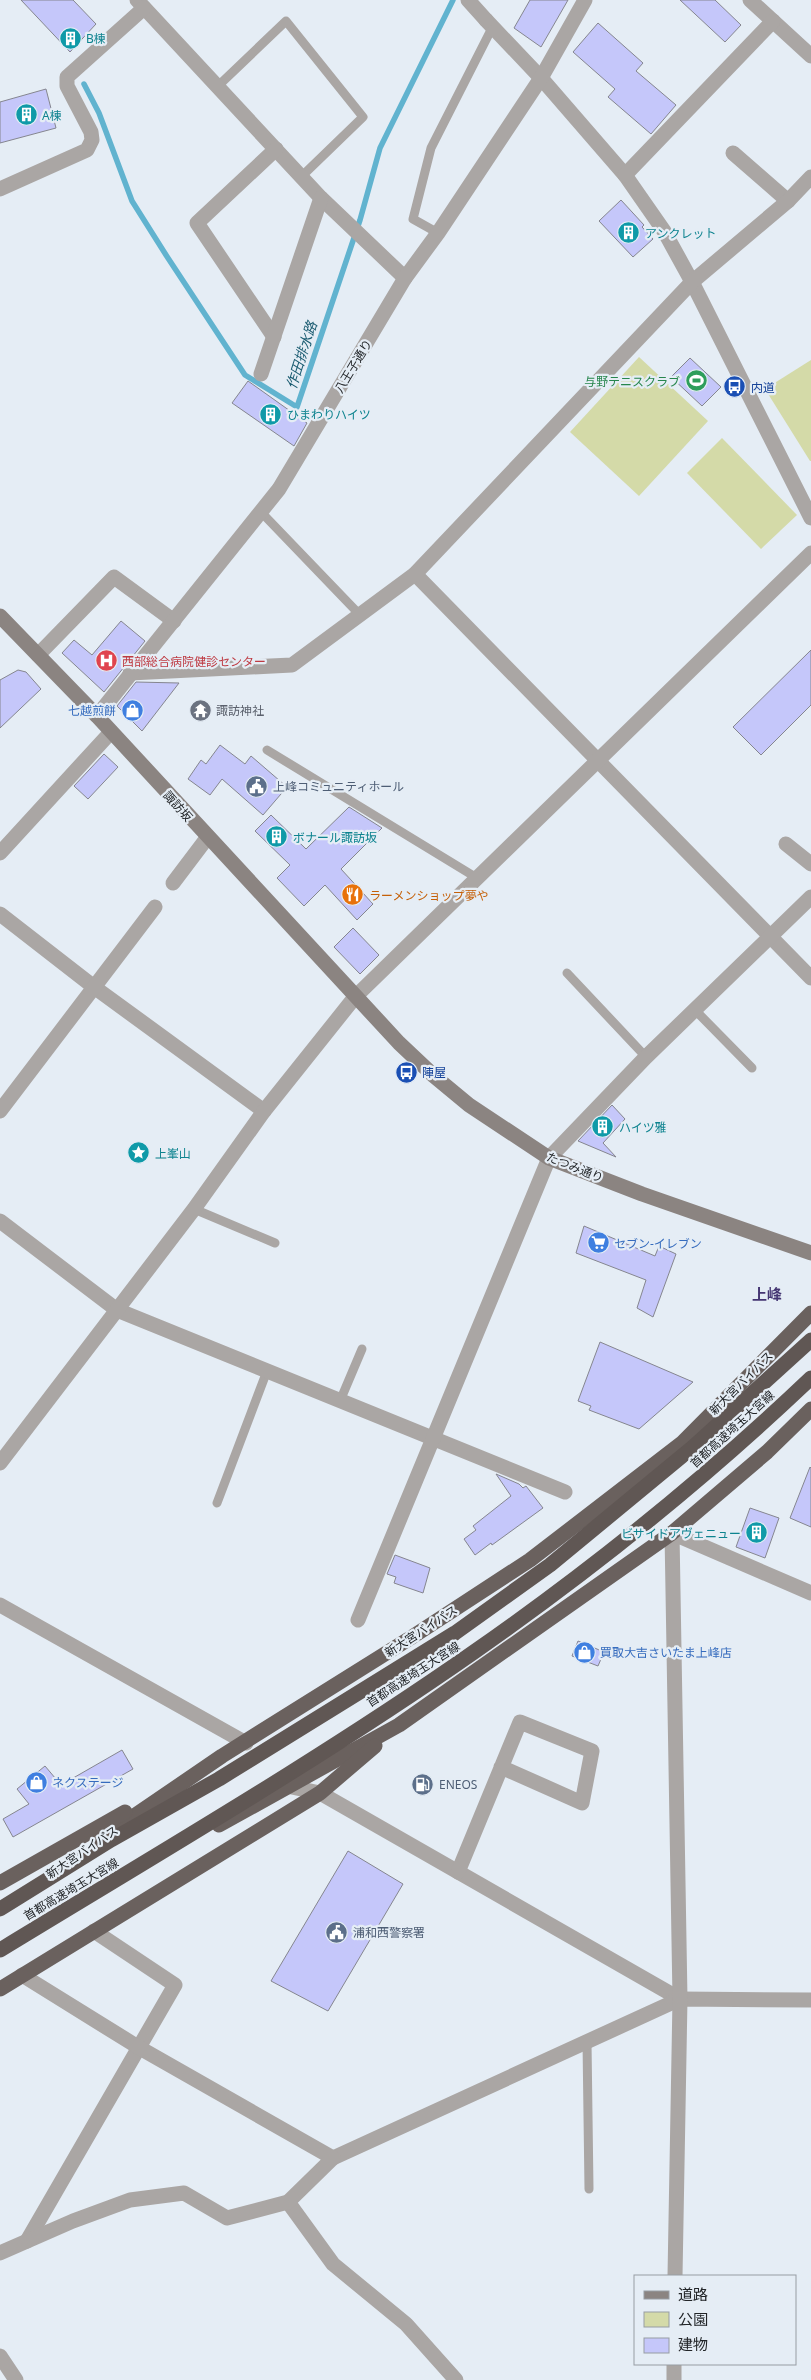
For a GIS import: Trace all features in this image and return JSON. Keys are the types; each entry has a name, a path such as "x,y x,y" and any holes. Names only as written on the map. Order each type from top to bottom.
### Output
{"highway":[{"name":"新大宮バイパス","path":"0,1908 222,1756 246,1743 530,1560 682,1443 811,1313"},
{"name":"首都高速埼玉大宮線","path":"0,1908 111,1840 218,1779 455,1633 557,1559 693,1447 811,1340"},
{"name":"首都高速埼玉大宮線","path":"0,1951 319,1754 474,1652 574,1579 714,1466 811,1378"},
{"path":"0,1989 320,1793 399,1725 672,1533 767,1452 811,1409"},
{"path":"0,1951 287,1786 399,1725"},
{"path":"0,1883 222,1756"},
{"path":"0,1896 111,1840"}],"main road":[{"name":"諏訪坂","path":"0,616 97,716 355,997"},
{"name":"たつみ通り","path":"355,997 434,1076 476,1110 549,1158 642,1194 811,1253"}],"street":[{"path":"468,0 541,78 625,175 664,231 692,282 811,518"},
{"name":"八王子通り","path":"97,716 279,489 405,278 438,233 541,78 585,0"},
{"path":"750,0 811,56"},
{"path":"0,189 87,150 92,140 91,132 67,86 67,77 140,4 321,198 405,278"},
{"path":"625,175 773,21"},
{"path":"274,336 198,223 276,149"},
{"path":"733,153 788,201"},
{"path":"130,673 292,665 415,574 692,282 788,201 811,177"},
{"path":"261,374 321,198"},
{"path":"0,1463 194,1209 264,1111 355,997 811,553"},
{"path":"415,574 811,978"},
{"path":"38,655 114,577 174,621"},
{"path":"0,853 111,732"},
{"path":"173,883 208,838"},
{"path":"786,844 811,864"},
{"path":"358,1620 431,1439 549,1158 646,1057 811,897"},
{"path":"0,1111 155,907"},
{"path":"0,914 94,987 264,1111"},
{"path":"0,1221 117,1310 565,1492"},
{"path":"675,2275 680,1999 672,1533 811,1593"},
{"path":"0,1605 246,1743"},
{"path":"458,1872 501,1767 520,1722 592,1751 582,1803 501,1767"},
{"path":"287,1786 320,1793 680,1999"},
{"path":"27,2241 175,1985 94,1931"},
{"path":"22,1975 138,2047 333,2158"},
{"path":"0,2252 73,2221 130,2200 184,2192 227,2218 288,2202 333,2158 680,1999 811,2000"},
{"path":"288,2202 333,2264 406,2324 456,2380"},
{"path":"0,2356 16,2380"},
{"path":"674,2365 674,2380"}],"lane":[{"path":"218,86 286,21 362,117 302,176"},
{"path":"438,233 413,219 431,148 489,24"},
{"path":"261,512 360,615"},
{"path":"266,750 477,878"},
{"path":"567,973 646,1057"},
{"path":"695,1010 752,1068"},
{"path":"194,1209 275,1244"},
{"path":"340,1402 362,1348"},
{"path":"216,1503 267,1371"},
{"path":"587,2042 589,2189"}],"green space":[{"path":"639,357 708,421 639,496 570,432"},
{"path":"811,360 811,461 810,461 765,389"},
{"path":"722,438 797,515 761,549 687,473"}],"building":[{"name":"B棟","path":"21,0 73,0 96,24 70,52"},
{"path":"530,0 568,0 541,47 514,28"},
{"path":"680,0 715,0 741,25 725,42"},
{"path":"598,23 643,63 636,71 676,105 651,134 608,97 615,89 573,52"},
{"name":"A棟","path":"46,89 56,128 0,143 0,102"},
{"name":"アンクレット","path":"621,200 644,225 642,227 653,239 633,257 599,221"},
{"path":"690,358 721,387 702,406 671,377"},
{"name":"ひまわりハイツ","path":"248,381 307,423 294,446 232,403"},
{"path":"121,621 145,641 104,692 62,653 74,640 92,655"},
{"path":"811,650 811,705 761,755 733,727"},
{"path":"18,670 26,672 41,689 0,728 0,680"},
{"path":"136,682 179,683 142,731 117,706"},
{"path":"220,745 245,764 251,756 287,787 263,815 222,779 210,795 188,779 201,760 206,764"},
{"path":"104,754 118,767 88,799 74,786"},
{"path":"349,807 382,828 341,869 373,904 357,920 325,885 304,906 277,878 290,865 255,831 271,815 306,849"},
{"path":"353,928 379,955 360,974 334,947"},
{"name":"ハイツ雅","path":"612,1105 625,1119 603,1143 616,1157 578,1141"},
{"path":"584,1226 655,1256 659,1246 676,1254 653,1317 637,1308 646,1280 576,1253"},
{"path":"600,1342 693,1382 639,1429 589,1410 591,1406 578,1401"},
{"path":"811,1468 811,1527 790,1518"},
{"path":"496,1474 519,1484 523,1488 526,1486 543,1508 475,1555 464,1539 476,1530 473,1526 511,1496"},
{"name":"ビサイドアヴェニュー","path":"750,1508 779,1518 765,1558 736,1547"},
{"path":"395,1555 430,1568 423,1593 394,1583 396,1577 387,1574"},
{"path":"578,1641 604,1652 598,1666 572,1656"},
{"path":"122,1750 133,1769 13,1837 3,1819 29,1804 17,1789 45,1766 61,1785"},
{"name":"浦和西警察署","path":"348,1851 403,1884 328,2011 271,1981"}],"waterway":[{"name":"作田排水路","path":"84,84 99,113 132,201 245,375 297,407 360,220 380,148 453,0"}],"place":[{"name":"B棟","path":"70,38"},
{"name":"A棟","path":"26,115"},
{"name":"アンクレット","path":"629,233"},
{"name":"与野テニスクラブ","path":"696,381"},
{"name":"内道","path":"735,387"},
{"name":"ひまわりハイツ","path":"271,414"},
{"name":"西部総合病院健診センター","path":"106,661"},
{"name":"七越煎餅","path":"132,710"},
{"name":"諏訪神社","path":"200,710"},
{"name":"上峰コミュニティホール","path":"257,786"},
{"name":"ボナール諏訪坂","path":"277,837"},
{"name":"ラーメンショップ夢や","path":"353,895"},
{"name":"陣屋","path":"406,1072"},
{"name":"ハイツ雅","path":"603,1127"},
{"name":"上峯山","path":"139,1153"},
{"name":"セブン-イレブン","path":"598,1243"},
{"name":"ビサイドアヴェニュー","path":"757,1533"},
{"name":"買取大吉さいたま上峰店","path":"584,1652"},
{"name":"ネクステージ","path":"36,1782"},
{"name":"ENEOS","path":"423,1784"},
{"name":"浦和西警察署","path":"337,1932"}],"district":[{"name":"上峰","path":"767,1294"}]}
